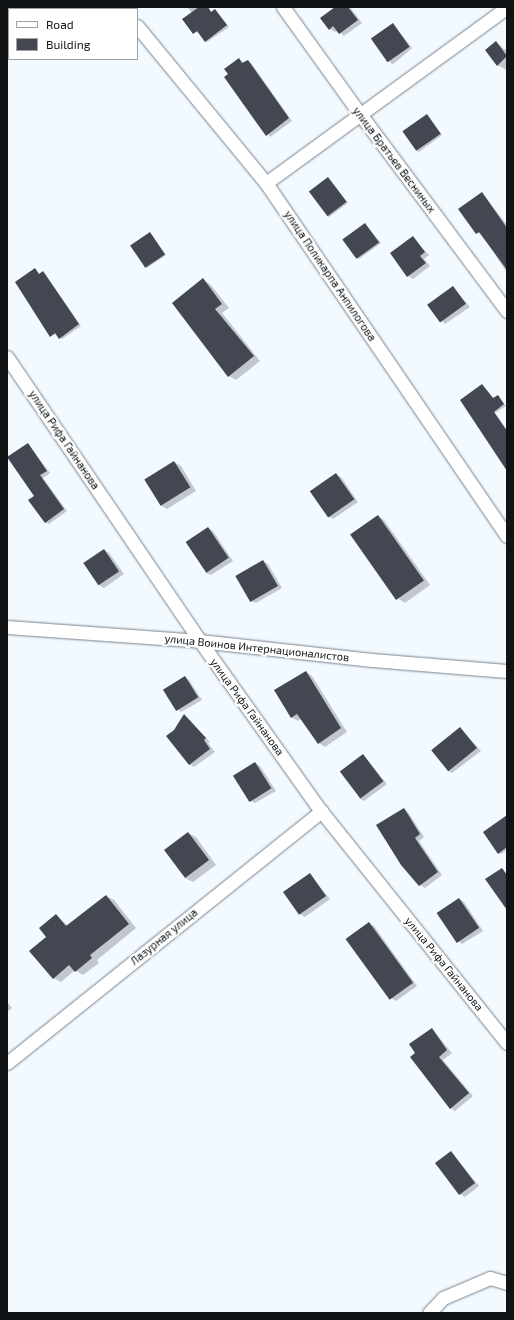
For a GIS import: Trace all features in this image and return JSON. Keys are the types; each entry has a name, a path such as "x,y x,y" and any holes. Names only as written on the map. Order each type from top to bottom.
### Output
{"street":[{"name":"улица Братьев Весниных","path":"283,7 360,114 507,311"},
{"path":"266,183 507,7"},
{"name":"улица Поликарпа Анпилогова","path":"138,27 266,183 507,536"},
{"name":"улица Рифа Гайнанова","path":"7,357 200,641 322,811 507,1043"},
{"name":"улица Воинов Интернационалистов","path":"7,627 200,641 372,660 507,671"},
{"name":"Лазурная улица","path":"7,1063 322,811"},
{"path":"429,1313 443,1298 490,1278 507,1283"}],"building":[{"path":"199,7 208,7 211,12 215,9 227,25 205,42 197,31 193,34 182,19"},
{"path":"335,7 348,7 358,20 339,34 333,26 329,30 320,18"},
{"path":"393,23 410,47 388,62 371,38"},
{"path":"496,41 507,56 497,66 485,50"},
{"path":"239,58 242,63 248,60 289,118 266,136 224,77 228,74 224,69"},
{"path":"427,114 441,134 416,151 402,131"},
{"path":"328,177 347,202 327,216 309,191"},
{"path":"482,192 507,228 507,270 479,232 476,234 458,209"},
{"path":"365,223 379,242 356,259 342,239"},
{"path":"150,232 165,254 145,268 130,245"},
{"path":"413,236 425,252 420,256 426,263 407,277 390,253"},
{"path":"35,268 39,274 43,271 79,324 59,339 55,333 50,337 15,282"},
{"path":"203,278 222,304 215,309 254,356 228,377 172,303"},
{"path":"453,286 466,304 440,323 427,305"},
{"path":"482,384 493,398 498,395 504,404 494,412 507,431 507,471 460,400"},
{"path":"28,443 47,471 40,475 64,509 45,523 28,500 34,496 7,457"},
{"path":"174,461 190,487 161,506 144,480"},
{"path":"336,473 354,499 328,518 310,491"},
{"path":"378,515 424,581 396,600 350,535"},
{"path":"208,527 229,558 206,573 186,542"},
{"path":"104,549 119,571 98,585 83,563"},
{"path":"263,560 278,586 250,602 235,576"},
{"path":"306,671 341,728 318,744 297,714 291,718 274,690"},
{"path":"185,676 198,697 176,711 163,690"},
{"path":"184,714 206,738 204,740 210,749 189,765 166,736 174,730"},
{"path":"460,727 477,748 448,771 431,750"},
{"path":"363,754 383,781 360,799 340,771"},
{"path":"255,762 271,788 249,802 233,776"},
{"path":"404,808 420,834 415,838 438,872 419,886 401,865 376,825"},
{"path":"507,815 507,847 498,854 483,832"},
{"path":"188,832 209,860 185,878 164,850"},
{"path":"502,868 507,875 507,910 485,879"},
{"path":"310,873 326,896 299,915 283,892"},
{"path":"106,895 129,924 90,955 92,958 75,972 69,965 53,979 29,951 46,937 39,928 56,914 66,926"},
{"path":"459,898 479,928 457,943 437,913"},
{"path":"369,922 413,983 390,1000 346,939"},
{"path":"432,1028 447,1050 439,1057 469,1093 450,1109 410,1057 415,1053 409,1044"},
{"path":"451,1151 475,1183 459,1195 435,1163"}]}
